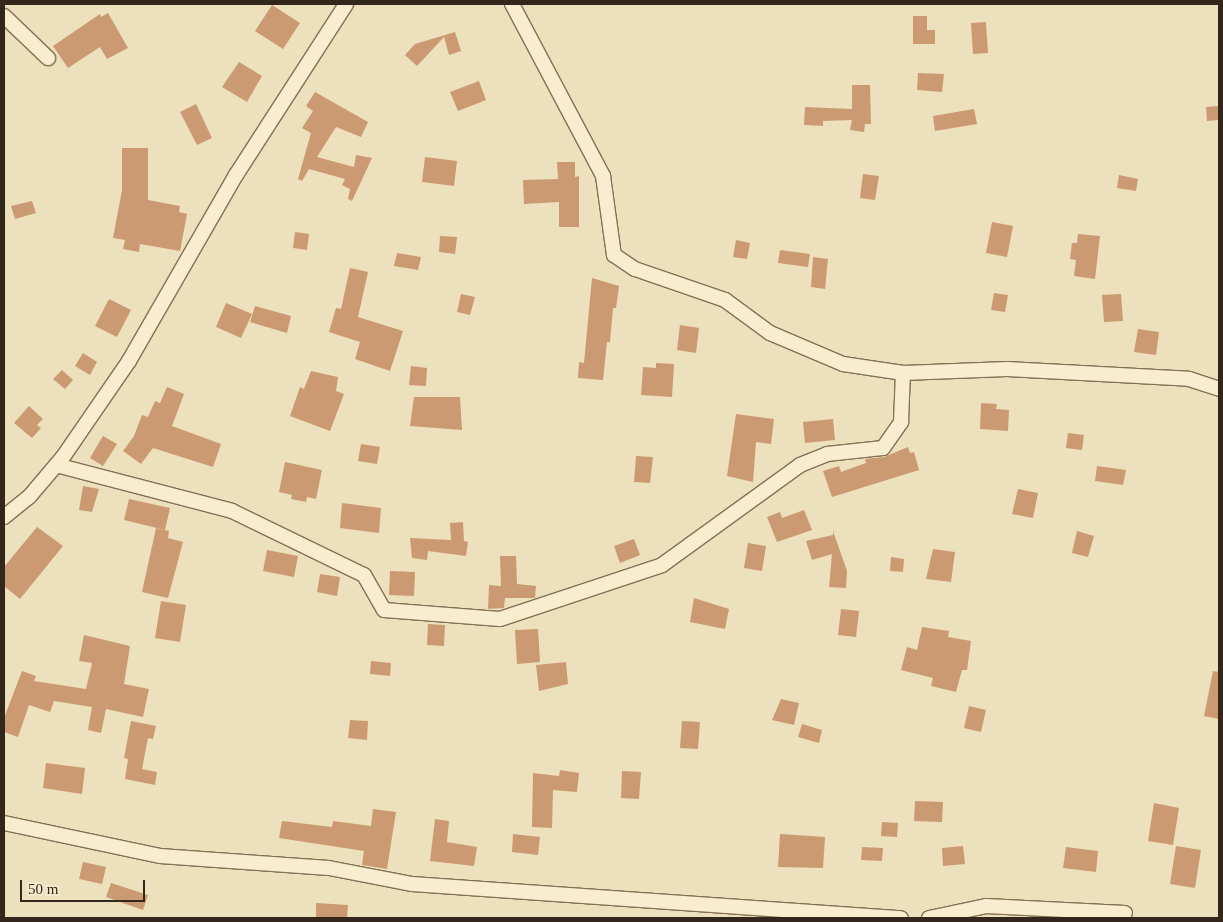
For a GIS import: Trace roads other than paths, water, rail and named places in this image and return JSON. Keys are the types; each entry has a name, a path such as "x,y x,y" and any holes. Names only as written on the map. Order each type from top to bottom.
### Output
{"street":[{"path":"4,517 29,497 56,465 129,361 236,174 346,4"},
{"path":"512,4 603,176 614,254 635,269 725,300 770,333 843,364 903,373 1017,369 1189,379 1219,389"},
{"path":"4,16 48,58"},
{"path":"56,465 232,511 364,575 384,610 500,619 662,565 800,465 827,454 883,448 901,422 903,373"},
{"path":"4,823 160,856 329,868 412,884 901,918"},
{"path":"929,918 986,906 1125,913"}]}
